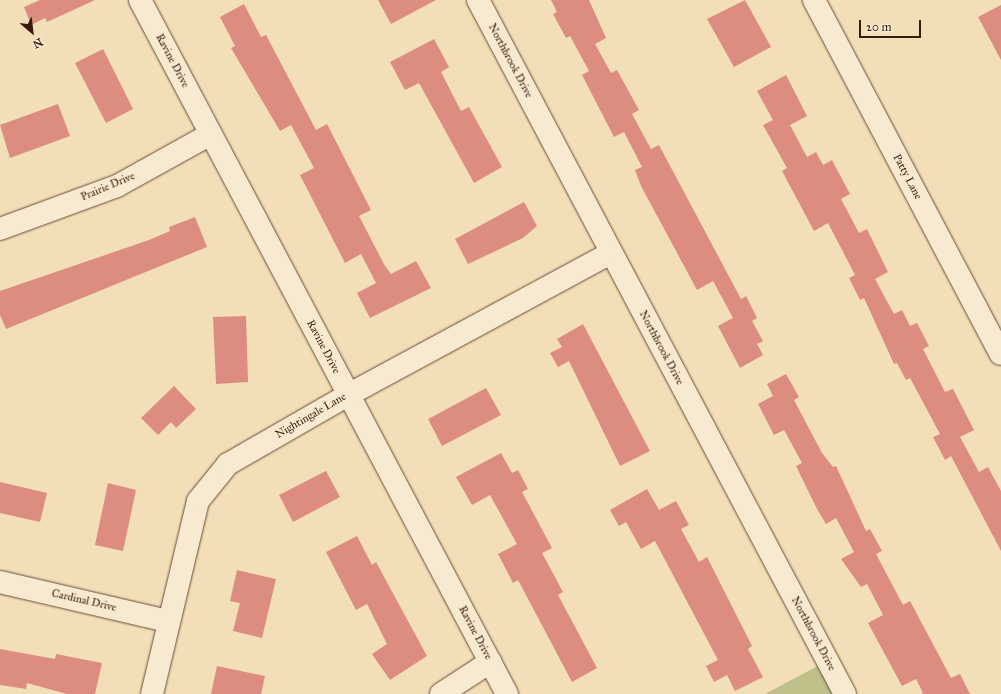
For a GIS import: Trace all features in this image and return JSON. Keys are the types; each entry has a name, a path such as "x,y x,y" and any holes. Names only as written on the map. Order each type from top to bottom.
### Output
{"street":[{"name":"Ravine Drive","path":"140,0 507,694"},
{"name":"Northbrook Drive","path":"478,0 845,694"},
{"name":"Patty Lane","path":"814,0 1001,354"},
{"name":"Prairie Drive","path":"0,229 117,186 211,134"},
{"name":"Nightingale Lane","path":"152,694 168,621 198,501 212,482 233,460 348,395 611,253"},
{"name":"Cardinal Drive","path":"0,582 168,621"},
{"path":"441,694 490,662"}],"green space":[{"path":"827,661 845,694 765,694"}],"building":[{"path":"40,0 95,0 47,22 45,18 31,25 24,7"},
{"path":"378,0 436,0 391,24"},
{"path":"551,0 589,0 606,38 595,44 611,73 617,70 639,110 632,114 651,149 659,145 741,299 746,296 757,318 752,321 763,341 757,344 763,355 740,368 718,326 733,318 713,281 697,290 641,186 635,170 642,167 624,132 614,137 582,75 589,71 570,36 566,38 553,14 557,12"},
{"path":"745,0 771,47 734,67 707,19"},
{"path":"244,4 261,37 266,35 316,130 327,124 371,210 359,216 385,266 391,274 416,261 431,288 370,318 357,293 376,283 361,254 345,263 300,175 314,168 291,125 280,131 231,48 235,46 220,17"},
{"path":"1001,5 1001,60 978,17"},
{"path":"434,39 449,67 441,72 461,111 469,107 502,167 474,183 419,83 405,90 390,62"},
{"path":"103,49 133,109 106,123 75,63"},
{"path":"786,75 807,116 790,125 807,157 816,152 823,165 832,160 850,194 841,199 859,233 867,229 888,272 875,279 894,314 902,310 910,326 917,323 929,346 923,349 945,392 953,389 974,430 960,437 979,472 988,467 1001,491 1001,551 951,456 945,460 933,437 940,434 910,378 906,380 897,363 894,364 864,298 860,300 849,278 855,275 828,223 814,231 782,171 787,168 763,125 773,120 757,91"},
{"path":"58,104 70,136 10,158 0,125"},
{"path":"524,202 537,226 523,238 468,264 455,239"},
{"path":"195,217 207,247 6,329 0,315 0,291 149,240 170,231 169,227"},
{"path":"246,316 248,382 216,384 213,317"},
{"path":"583,324 650,451 620,466 569,361 558,367 550,353 562,347 557,339"},
{"path":"786,374 799,397 794,400 822,453 833,467 836,466 866,531 870,529 882,551 876,554 903,605 910,601 951,678 960,674 970,694 921,694 923,693 916,679 902,686 868,623 883,615 867,584 861,587 841,559 854,552 836,518 826,524 796,466 802,463 784,430 774,435 758,404 773,396 767,384"},
{"path":"174,386 196,409 176,428 171,422 158,435 141,418"},
{"path":"486,388 501,415 442,446 428,419"},
{"path":"501,453 512,473 518,470 528,489 522,492 552,548 542,553 563,592 558,595 597,668 572,682 518,580 513,583 498,554 517,544 490,495 472,505 456,477"},
{"path":"326,471 340,497 293,522 279,495"},
{"path":"0,482 47,493 40,522 0,513"},
{"path":"108,483 136,490 123,551 95,545"},
{"path":"647,489 659,510 676,501 689,525 681,529 699,562 707,557 752,646 748,649 763,677 735,691 727,675 714,682 706,666 718,660 655,541 641,549 626,522 619,526 610,510"},
{"path":"357,536 372,565 376,562 427,656 390,680 372,654 387,644 367,604 356,610 326,552"},
{"path":"237,570 276,579 262,638 233,631 240,603 230,601"},
{"path":"0,649 55,659 56,654 102,663 95,694 67,694 27,683 26,689 0,685"},
{"path":"217,666 265,676 261,694 211,694"}]}
